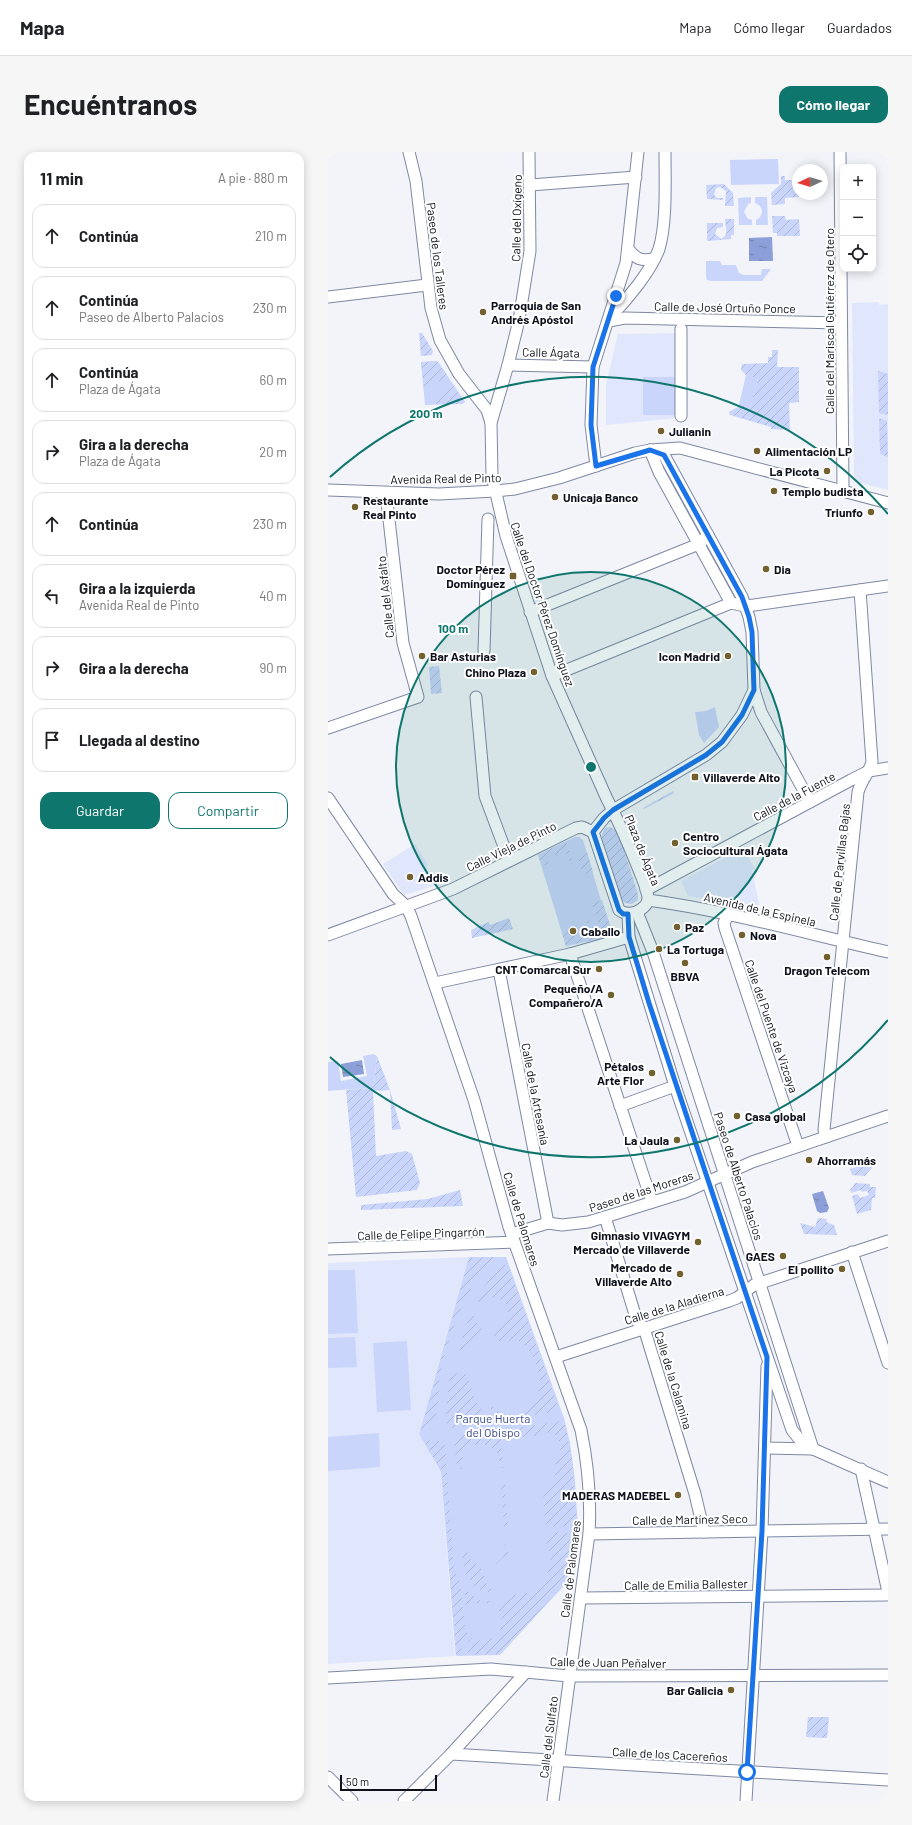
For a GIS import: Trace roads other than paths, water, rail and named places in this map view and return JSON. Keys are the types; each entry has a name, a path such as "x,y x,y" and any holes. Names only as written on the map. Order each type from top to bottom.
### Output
{"street":[{"name":"Paseo de los Talleres","path":"409,152 416,181 427,285 431,308 440,340 459,374 487,410 491,424 492,476 495,491"},
{"name":"Calle del Oxígeno","path":"491,424 519,320 530,251 529,152"},
{"path":"596,466 591,425 593,367 609,320 629,250 638,152"},
{"path":"609,320 626,300 658,250 663,226 665,152"},
{"name":"Calle del Mariscal Gutiérrez de Otero","path":"840,152 843,490"},
{"path":"530,185 636,177"},
{"path":"629,250 638,259 653,259"},
{"path":"328,297 427,285"},
{"name":"Calle de José Ortuño Ponce","path":"609,320 625,318 681,318 841,323"},
{"path":"681,329 681,416"},
{"name":"Calle Ágata","path":"508,365 593,367"},
{"name":"Avenida Real de Pinto","path":"328,490 440,494 515,489 559,478 650,450 680,448 888,503"},
{"path":"650,450 664,455 745,606 752,632 754,690 761,712 810,802"},
{"path":"650,450 659,472 731,603"},
{"name":"Calle del Doctor Pérez Domínguez","path":"495,491 506,536 552,676 613,810"},
{"name":"Calle del Asfalto","path":"328,728 418,697 403,643 386,493"},
{"path":"484,651 488,519"},
{"path":"530,612 699,544 708,535"},
{"path":"552,676 731,603 745,606 888,586"},
{"name":"Calle de Parvillas Bajas","path":"826,1137 824,1130 858,792 872,762 860,590"},
{"path":"613,810 706,755 722,742 742,715 754,690"},
{"path":"476,697 485,796 509,860"},
{"path":"869,770 888,768"},
{"name":"Calle de la Fuente","path":"647,895 869,770"},
{"name":"Calle de Palomares","path":"328,798 393,894 406,906 411,916 474,1100 513,1238 581,1430 586,1453 589,1534 569,1676"},
{"name":"Plaza de Ágata","path":"593,832 604,818 613,810 628,842 647,895 646,906 632,913"},
{"name":"Calle Vieja de Pinto","path":"328,935 453,889 576,828 582,827 593,832"},
{"path":"593,832 619,910 623,914 632,913 629,937 675,1086 792,1430 800,1440 813,1449 888,1482"},
{"name":"Avenida de la Espinela","path":"647,895 683,905 888,952"},
{"name":"Paseo de Alberto Palacios","path":"632,913 646,931 813,1449"},
{"name":"Calle del Puente de Vizcaya","path":"728,915 724,922 725,928 798,1146"},
{"path":"435,983 570,954 629,937"},
{"path":"570,954 652,1202"},
{"name":"Calle de la Artesanía","path":"499,970 548,1223"},
{"path":"620,1106 675,1086"},
{"name":"Paseo de las Moreras","path":"513,1238 548,1223 562,1225 588,1222 684,1192 708,1182 724,1173 752,1162 888,1116"},
{"name":"Calle de la Calamina","path":"605,1217 637,1321 644,1328 695,1494 704,1532"},
{"name":"Calle de Felipe Pingarrón","path":"328,1249 513,1238"},
{"name":"Calle de la Aladierna","path":"556,1357 738,1298 760,1283 888,1241"},
{"path":"852,1252 888,1363"},
{"path":"746,1801 759,1596 767,1357"},
{"path":"765,1451 813,1449"},
{"path":"861,1469 888,1594"},
{"name":"Calle de Martínez Seco","path":"589,1534 888,1528"},
{"name":"Calle de Emilia Ballester","path":"581,1598 888,1594"},
{"name":"Calle de Juan Peñalver","path":"328,1678 492,1668 569,1676 888,1675"},
{"path":"404,1801 451,1754 526,1672"},
{"name":"Calle del Sulfato","path":"553,1801 569,1676"},
{"name":"Calle de los Cacereños","path":"451,1754 888,1780"},
{"path":"328,1777 352,1801"}],"water":[{"path":"772,237 773,261 749,261 749,238"},
{"path":"362,1060 364,1074 343,1077 341,1064"},
{"path":"823,1191 829,1208 827,1212 820,1213 817,1211 812,1194"}],"place":[{"name":"Parroquia de San Andrés Apóstol","path":"483,312"},
{"name":"Julianin","path":"661,431"},
{"name":"Alimentación LP","path":"757,451"},
{"name":"La Picota","path":"827,471"},
{"name":"Templo budista","path":"774,491"},
{"name":"Unicaja Banco","path":"555,497"},
{"name":"Restaurante Real Pinto","path":"355,507"},
{"name":"Triunfo","path":"871,512"},
{"name":"Dia","path":"766,569"},
{"name":"Doctor Pérez Domínguez","path":"513,576"},
{"name":"Bar Asturias","path":"422,656"},
{"name":"Icon Madrid","path":"728,656"},
{"name":"Chino Plaza","path":"534,672"},
{"name":"Villaverde Alto","path":"695,777"},
{"name":"Centro Sociocultural Ágata","path":"675,843"},
{"name":"Addis","path":"410,877"},
{"name":"Paz","path":"677,927"},
{"name":"Caballo","path":"573,931"},
{"name":"Nova","path":"742,935"},
{"name":"La Tortuga","path":"659,949"},
{"name":"Dragon Telecom","path":"827,957"},
{"name":"BBVA","path":"685,963"},
{"name":"CNT Comarcal Sur","path":"599,969"},
{"name":"Pequeño/A Compañero/A","path":"611,995"},
{"name":"Pétalos Arte Flor","path":"652,1073"},
{"name":"Casa global","path":"737,1116"},
{"name":"La Jaula","path":"677,1140"},
{"name":"Ahorramás","path":"809,1160"},
{"name":"Gimnasio VIVAGYM Mercado de Villaverde","path":"698,1242"},
{"name":"GAES","path":"783,1256"},
{"name":"El pollito","path":"842,1269"},
{"name":"Mercado de Villaverde Alto","path":"680,1274"},
{"name":"MADERAS MADEBEL","path":"678,1495"},
{"name":"Bar Galicia","path":"731,1690"}],"park label":[{"name":"Parque Huerta del Obispo","path":"493,1425"}]}
